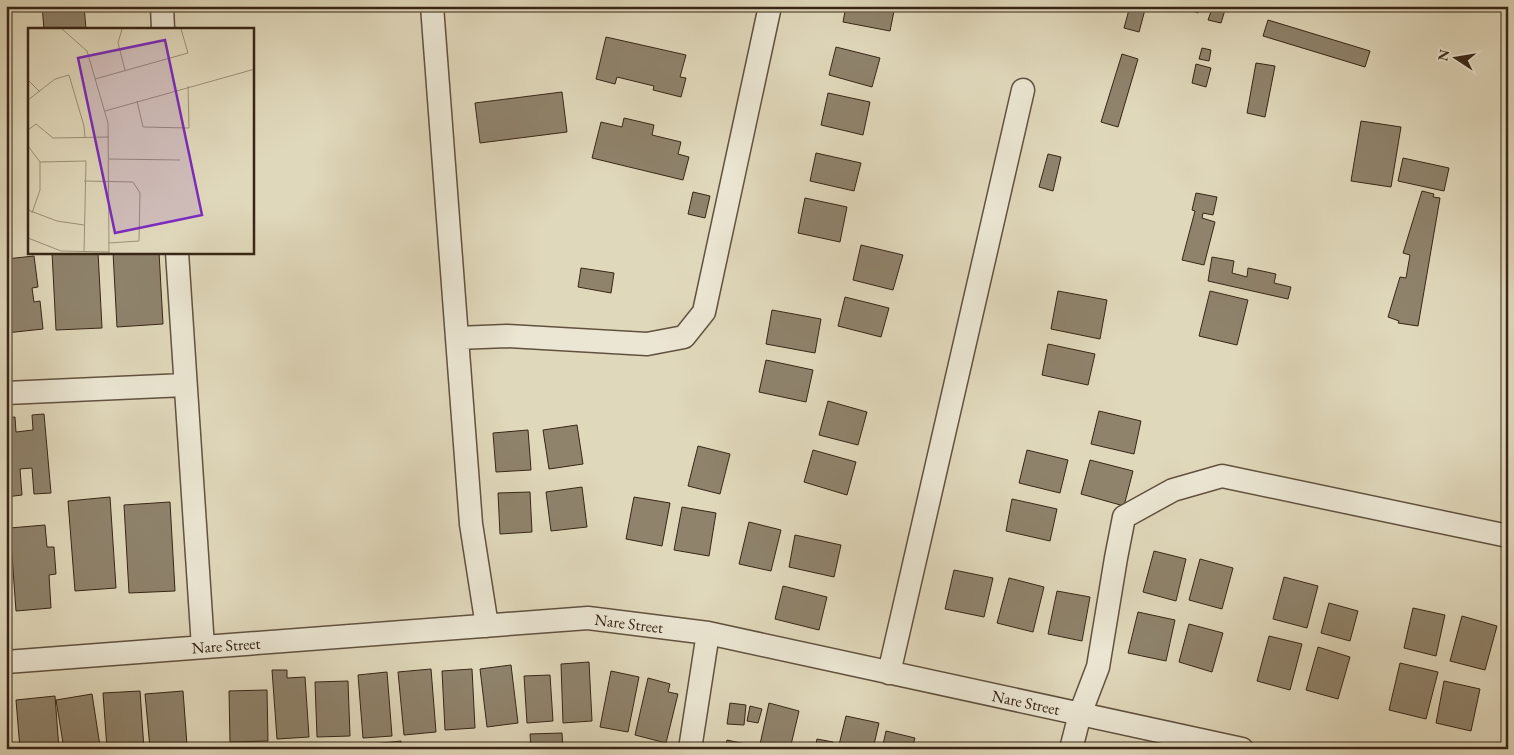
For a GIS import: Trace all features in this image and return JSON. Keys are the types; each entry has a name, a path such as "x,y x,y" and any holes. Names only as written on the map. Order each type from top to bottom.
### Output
{"street":[{"path":"162,6 163,28"},
{"path":"432,6 471,524 487,626"},
{"path":"457,338 507,336 647,344 684,336 704,312 770,6"},
{"path":"889,673 1023,90"},
{"path":"177,254 203,647"},
{"path":"6,393 185,385"},
{"path":"1071,749 1080,714 1098,667 1124,517 1173,490 1222,476 1508,536"},
{"name":"Nare Street","path":"6,662 588,618 708,633 1242,749"},
{"path":"690,749 708,633"}],"building":[{"path":"42,6 84,6 86,28 44,28"},
{"path":"846,6 895,6 890,31 843,22"},
{"path":"1130,6 1146,6 1139,32 1124,28"},
{"path":"1178,6 1200,6 1198,13"},
{"path":"1213,6 1225,10 1221,23 1208,20"},
{"path":"1268,20 1370,51 1365,67 1263,36"},
{"path":"606,37 686,55 680,77 686,78 681,97 653,90 654,86 617,77 615,84 596,79"},
{"path":"836,47 880,58 872,87 829,75"},
{"path":"1202,48 1211,50 1209,61 1199,59"},
{"path":"1122,54 1138,59 1118,127 1101,122"},
{"path":"1256,63 1275,66 1265,117 1247,113"},
{"path":"1196,64 1211,68 1206,87 1192,83"},
{"path":"562,92 567,132 480,143 475,103"},
{"path":"828,93 870,102 863,135 821,125"},
{"path":"624,118 654,125 652,135 681,142 678,154 689,157 683,180 592,158 601,122 622,127"},
{"path":"1361,121 1401,127 1391,187 1351,181"},
{"path":"816,153 861,163 854,191 810,181"},
{"path":"1048,154 1061,157 1053,191 1039,187"},
{"path":"1403,158 1449,168 1444,191 1398,181"},
{"path":"1422,191 1434,194 1433,197 1440,198 1418,326 1398,323 1399,321 1388,317 1400,277 1406,278 1410,255 1403,253"},
{"path":"693,192 710,196 705,218 688,214"},
{"path":"1196,193 1217,197 1213,215 1203,213 1202,218 1215,222 1204,265 1182,260 1195,211 1192,210"},
{"path":"805,198 847,207 840,242 798,233"},
{"path":"861,245 903,255 893,290 853,280"},
{"path":"52,254 98,254 102,328 56,330"},
{"path":"113,254 159,254 163,324 117,327"},
{"path":"34,256 38,287 32,288 34,302 40,301 43,329 6,333 6,259"},
{"path":"1212,257 1234,261 1232,273 1247,277 1248,268 1276,274 1274,283 1291,287 1288,299 1208,281"},
{"path":"581,268 614,273 611,293 578,287"},
{"path":"1058,291 1107,300 1100,339 1051,329"},
{"path":"1210,291 1248,300 1237,345 1199,336"},
{"path":"845,297 889,308 881,337 838,326"},
{"path":"772,310 821,319 815,353 766,344"},
{"path":"1048,344 1095,354 1088,385 1042,375"},
{"path":"766,360 813,370 806,402 759,392"},
{"path":"828,401 867,412 858,445 819,435"},
{"path":"1099,411 1141,421 1134,454 1091,444"},
{"path":"44,414 51,493 34,494 32,468 20,469 22,495 6,497 6,418 15,417 16,432 33,430 32,415"},
{"path":"577,425 583,464 549,469 543,430"},
{"path":"528,430 531,470 496,472 493,433"},
{"path":"698,446 730,454 720,494 688,486"},
{"path":"813,450 856,462 847,495 804,482"},
{"path":"1027,450 1068,460 1060,493 1019,483"},
{"path":"1090,460 1133,471 1124,506 1081,494"},
{"path":"582,487 587,527 551,531 546,492"},
{"path":"530,492 532,532 500,534 498,493"},
{"path":"110,497 116,588 75,591 68,501"},
{"path":"634,497 670,503 662,546 626,539"},
{"path":"1012,499 1057,509 1050,541 1006,531"},
{"path":"170,502 175,591 129,593 124,505"},
{"path":"682,507 716,513 709,556 674,550"},
{"path":"749,522 781,530 771,571 739,564"},
{"path":"45,525 47,547 54,547 56,574 49,575 51,608 16,611 10,528"},
{"path":"795,535 841,545 834,577 789,567"},
{"path":"1154,551 1186,559 1176,601 1143,592"},
{"path":"1200,559 1233,568 1222,609 1189,600"},
{"path":"954,570 993,578 984,617 945,609"},
{"path":"1284,577 1318,586 1307,628 1273,619"},
{"path":"1009,578 1044,587 1033,632 997,623"},
{"path":"783,586 827,597 819,630 775,619"},
{"path":"1057,591 1090,597 1082,641 1048,634"},
{"path":"1329,603 1358,611 1350,641 1321,633"},
{"path":"1413,608 1445,615 1436,656 1404,648"},
{"path":"1138,612 1175,620 1166,661 1128,653"},
{"path":"1462,616 1497,626 1485,670 1450,661"},
{"path":"1189,624 1223,633 1212,672 1179,662"},
{"path":"1269,636 1302,644 1290,690 1257,681"},
{"path":"1318,647 1350,657 1338,699 1306,690"},
{"path":"589,662 592,721 563,723 561,664"},
{"path":"1400,663 1438,672 1426,719 1389,710"},
{"path":"511,665 518,723 487,727 480,669"},
{"path":"431,669 436,732 404,735 398,672"},
{"path":"472,669 475,728 445,730 442,671"},
{"path":"272,670 287,670 287,678 305,677 309,737 277,739"},
{"path":"611,671 639,677 628,732 600,727"},
{"path":"387,672 392,736 363,738 358,675"},
{"path":"550,675 553,721 527,723 524,676"},
{"path":"648,678 670,684 668,692 678,694 666,743 635,735"},
{"path":"348,681 350,736 317,737 315,682"},
{"path":"1444,681 1480,689 1471,731 1436,723"},
{"path":"267,690 268,741 230,742 229,691"},
{"path":"140,691 144,749 107,749 103,693"},
{"path":"183,691 187,745 150,748 145,694"},
{"path":"92,694 100,746 85,749 64,749 56,700"},
{"path":"55,696 59,749 20,749 16,700"},
{"path":"730,703 746,705 744,725 727,724"},
{"path":"769,703 799,711 790,749 759,749"},
{"path":"750,706 762,709 758,723 747,721"},
{"path":"846,716 879,723 873,749 838,749"},
{"path":"886,731 915,738 912,749 882,749"},
{"path":"562,733 563,749 531,749 530,734"},
{"path":"817,739 833,742 832,749 815,749"},
{"path":"727,740 750,745 749,749 725,749"},
{"path":"401,741 401,749 363,749 363,745"}]}
